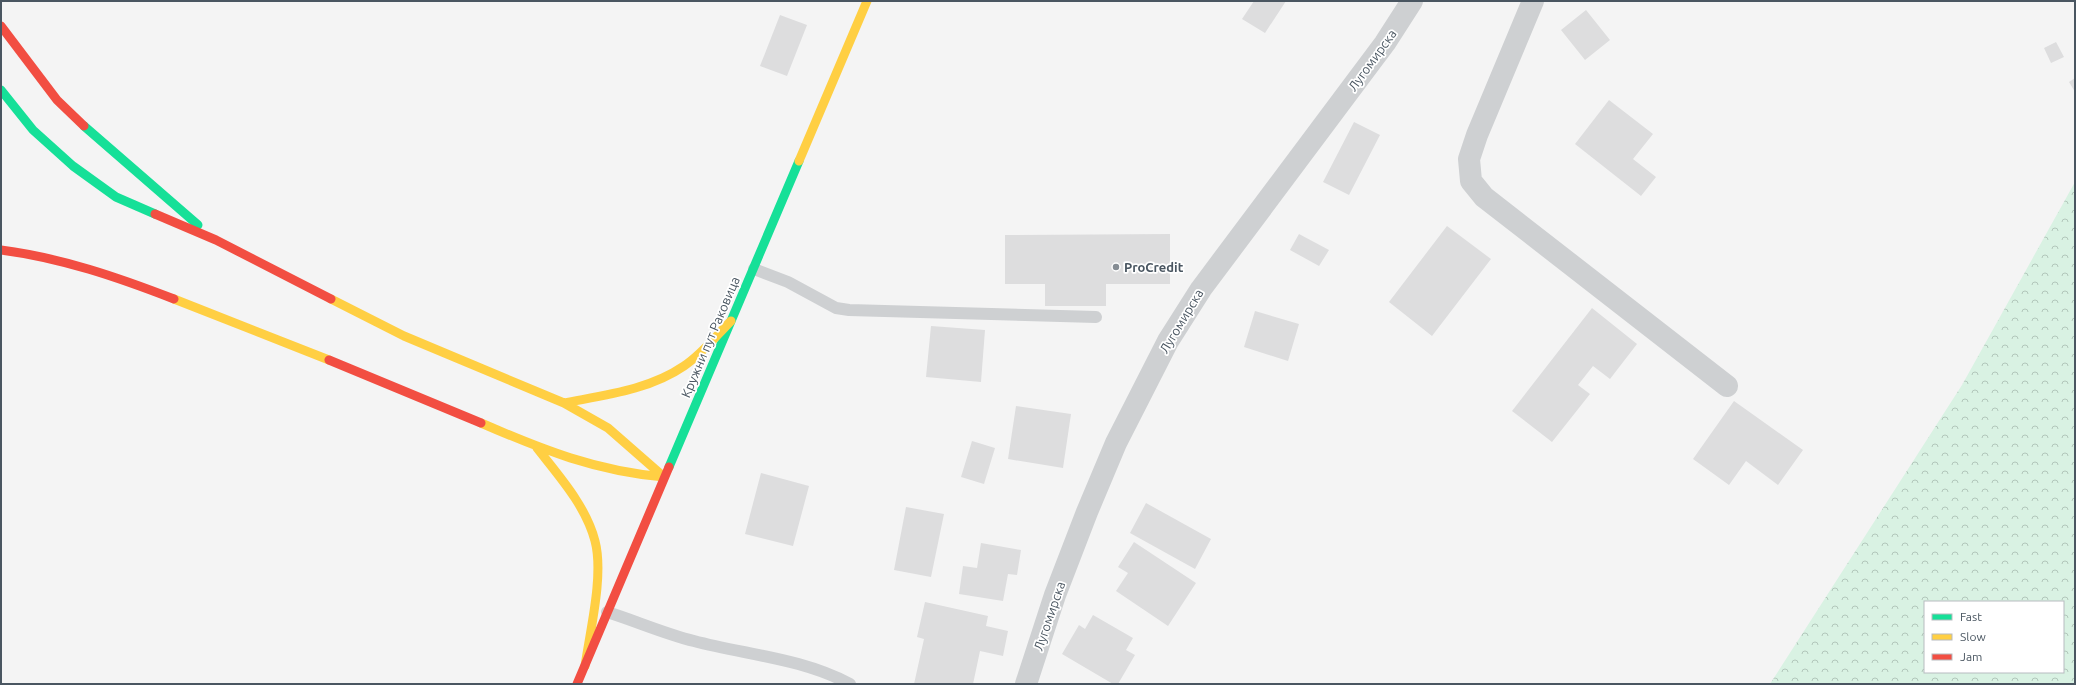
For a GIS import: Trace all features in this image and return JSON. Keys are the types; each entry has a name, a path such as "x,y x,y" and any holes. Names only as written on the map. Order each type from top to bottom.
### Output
{"main road":[{"name":"Кружни пут Раковица","path":"577,684 867,1"},
{"path":"1,26 57,100 84,127 216,240"},
{"path":"1,90 33,130 73,166 116,197 216,240 404,336 564,403 608,428 644,458 664,478"},
{"path":"1,250 38,255 90,267 138,284 422,398 536,448 635,476 664,478"},
{"path":"564,403 635,390 661,378 685,365 731,322"},
{"path":"536,448 573,493 596,542 597,560 595,590 585,666"}],"street":[{"name":"Лугомирска","path":"1026,684 1056,595 1087,512 1116,443 1168,341 1201,289 1385,43 1412,1"},
{"path":"1533,1 1477,135 1469,159 1471,181 1484,197 1727,386"}],"lane":[{"path":"754,269 788,282 836,308 849,310 1096,317"},
{"path":"607,612 694,641 789,660 829,673 850,684"}],"green space":[{"path":"2075,182 2075,684 1770,684 1962,385"}],"building":[{"path":"1254,1 1286,1 1265,33 1242,19"},
{"path":"1586,10 1610,40 1585,60 1561,30"},
{"path":"780,15 807,25 787,76 760,66"},
{"path":"2056,42 2064,57 2051,63 2044,48"},
{"path":"2075,78 2075,92 2069,82"},
{"path":"1609,100 1653,134 1633,159 1656,177 1641,196 1575,144"},
{"path":"1354,122 1380,135 1349,195 1323,182"},
{"path":"1447,226 1491,259 1432,336 1389,302"},
{"path":"1170,234 1170,284 1106,284 1106,306 1045,306 1045,284 1005,284 1005,235"},
{"path":"1299,234 1329,250 1319,266 1290,250"},
{"path":"1592,308 1637,344 1610,379 1593,366 1578,385 1590,394 1552,442 1512,411"},
{"path":"1255,311 1299,324 1288,361 1244,347"},
{"path":"931,326 985,330 981,382 926,377"},
{"path":"1734,401 1803,450 1778,485 1746,461 1729,485 1693,459"},
{"path":"1016,406 1071,414 1063,468 1008,459"},
{"path":"972,441 995,448 984,484 961,477"},
{"path":"761,473 809,486 793,546 745,534"},
{"path":"1146,503 1211,539 1195,569 1130,533"},
{"path":"906,507 944,514 931,577 894,570"},
{"path":"1134,542 1196,583 1168,626 1116,591 1128,573 1118,567"},
{"path":"981,543 1021,550 1017,575 1008,574 1003,601 959,594 963,566 977,568"},
{"path":"925,602 988,616 986,626 1008,631 1003,656 980,651 973,684 914,684 924,639 917,637"},
{"path":"1093,615 1133,638 1126,650 1135,655 1118,684 1113,684 1062,654 1079,625 1085,629"}],"traffic: fast":[{"path":"1,90 33,130 73,166 116,197 155,214"},
{"path":"84,126 198,225"},
{"path":"669,467 799,161"}],"traffic: slow":[{"path":"799,161 867,1"},
{"path":"174,299 329,360"},
{"path":"331,299 404,336 564,403 608,428 664,477"},
{"path":"564,403 611,394 656,381 684,366 697,356 731,321"},
{"path":"481,423 526,442 570,458 615,470 664,477"},
{"path":"537,448 571,492 591,528 595,541 598,570 597,586 585,666"}],"traffic: jam":[{"path":"1,26 57,100 84,126"},
{"path":"155,214 216,240 331,299"},
{"path":"1,250 68,263 132,283 174,299"},
{"path":"329,360 481,423"},
{"path":"577,684 669,467"}],"place":[{"name":"ProCredit","path":"1116,267"}]}
